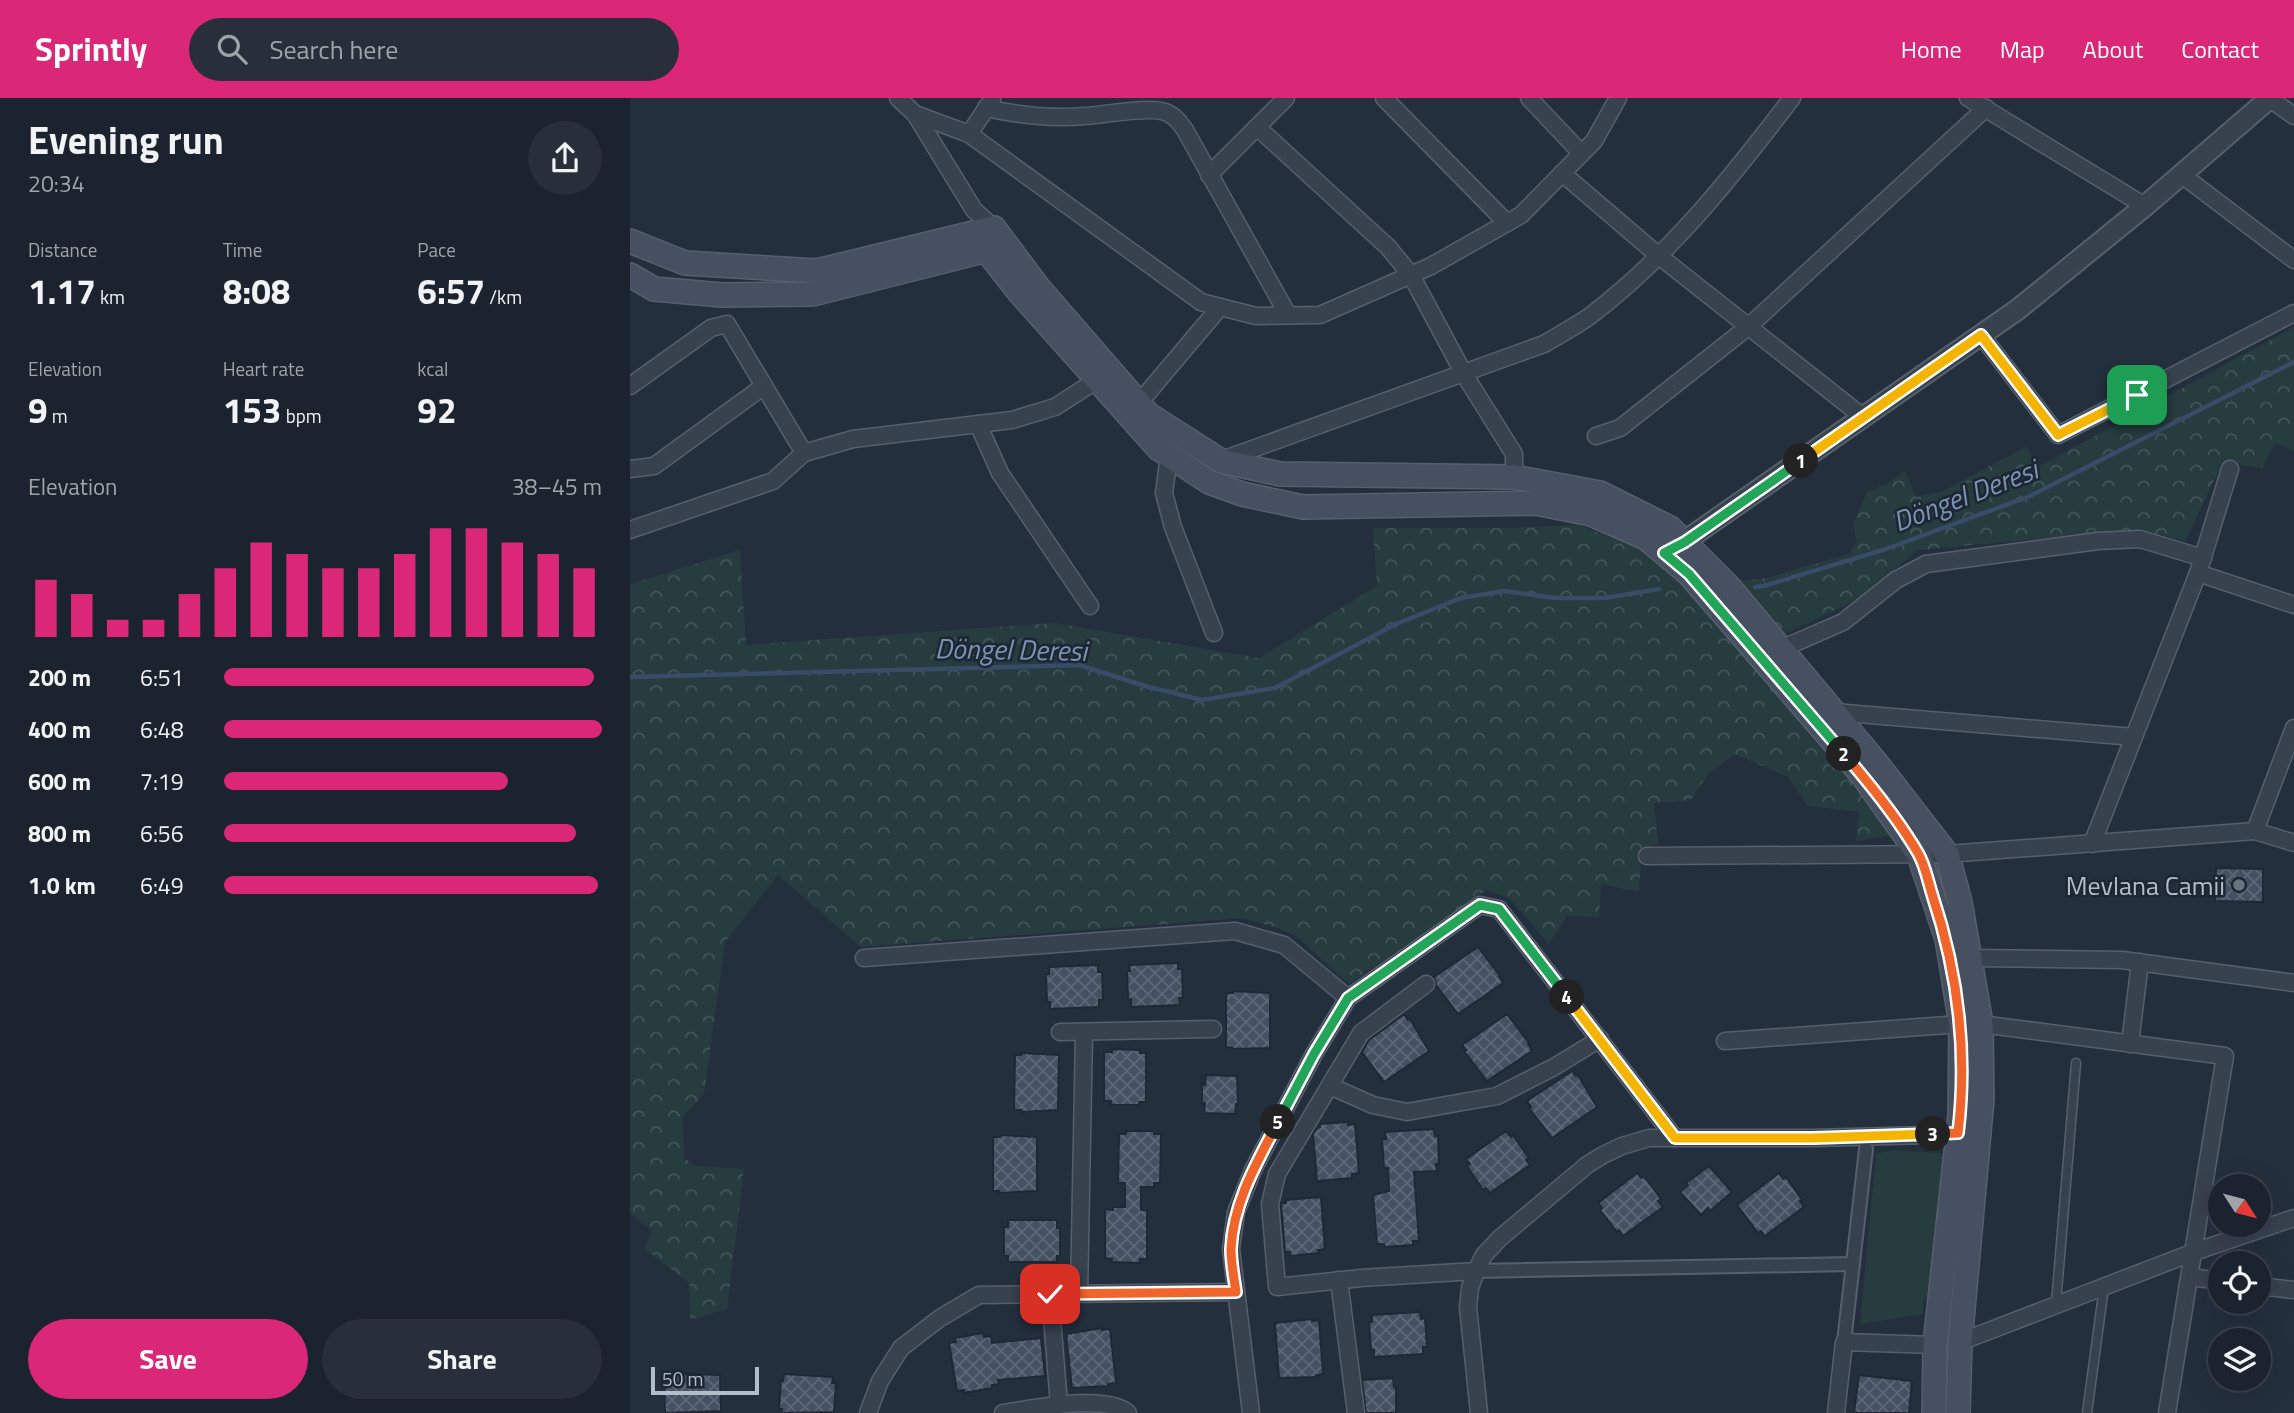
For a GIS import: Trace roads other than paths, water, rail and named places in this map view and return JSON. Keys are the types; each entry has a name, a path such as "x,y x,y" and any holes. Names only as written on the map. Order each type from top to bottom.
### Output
{"main road":[{"path":"630,241 685,263 817,271 987,233"},
{"path":"630,275 654,289 722,295 813,294 987,233"},
{"path":"987,233 1018,292 1149,415 1222,461 1280,474 1514,477 1600,493 1670,528 1674,548 1689,574 1863,776 1919,855 1971,1024"},
{"path":"1106,377 1159,449 1209,482 1242,494 1303,507 1536,503 1591,514 1674,548 1730,587 1834,712 1947,854 1960,902 1970,958 1971,1024 1958,1413"},
{"path":"1934,1413 1935,1345 1968,1134"}],"street":[{"path":"898,98 915,114 987,233"},
{"path":"1209,175 1286,98"},
{"path":"1384,98 1507,223"},
{"path":"1529,98 1581,153"},
{"path":"915,114 969,134 1201,302 1256,316 1320,314 1411,275 1521,215 1594,141 1618,98"},
{"path":"1209,482 1222,461 1544,344 1589,317 1659,256 1740,166 1792,98"},
{"path":"1968,98 2145,206"},
{"path":"1674,548 2017,310 2182,175 2270,98 2294,116"},
{"path":"969,134 990,103 1020,115 1080,117 1164,111 1175,117 1185,130 1288,315"},
{"path":"1596,436 1620,428 1748,327 1986,108"},
{"path":"1257,127 1388,247 1411,275 1464,374 1514,454 1514,477"},
{"path":"1562,173 1659,256 1863,417"},
{"path":"2182,175 2294,260"},
{"path":"1139,403 1220,307"},
{"path":"1981,335 2058,435 2294,313"},
{"path":"630,386 711,328 727,324 804,453"},
{"path":"630,530 773,481 804,453 853,439 1012,420 1055,408 1106,377"},
{"path":"630,469 654,466 764,386"},
{"path":"978,424 1000,473 1090,606"},
{"path":"1169,455 1164,494 1173,527 1214,633"},
{"path":"2092,844 2201,566 2230,469"},
{"path":"1781,649 1843,622 1896,580 1926,564 2098,541 2140,539 2294,605"},
{"path":"1834,712 2134,737"},
{"path":"2255,831 2294,728"},
{"path":"1647,856 1947,854 2255,831 2294,843"},
{"path":"1251,1413 1231,1250 1236,1212 1253,1170 1314,1054 1348,998 1480,905 1499,909 1675,1138"},
{"path":"864,958 1235,931 1284,945 1348,998"},
{"path":"1970,958 2122,960 2294,982"},
{"path":"2130,1044 2140,962"},
{"path":"1426,984 1361,1033 1277,1174 1270,1204 1271,1243 1277,1287 1476,1271 1853,1265"},
{"path":"1724,1041 1971,1024 2225,1056 2167,1413"},
{"path":"1060,1032 1213,1029"},
{"path":"1079,1294 1084,1032"},
{"path":"1330,1086 1373,1105 1407,1112 1497,1096 1554,1068 1600,1039"},
{"path":"1479,1413 1468,1307 1470,1288 1476,1271 1484,1255 1500,1238 1587,1165 1622,1146 1649,1138 1968,1134"},
{"path":"1836,1413 1866,1149"},
{"path":"1960,1342 2194,1252 2294,1218"},
{"path":"2190,1277 2208,1279"},
{"path":"1339,1280 1356,1413"},
{"path":"2271,1287 2294,1290"},
{"path":"868,1413 880,1381 901,1348 940,1318 979,1294 1236,1292"},
{"path":"1050,1294 1059,1405"},
{"path":"1844,1342 1935,1345"},
{"path":"1003,1413 1059,1405 1112,1404 1128,1413"}],"lane":[{"path":"2056,1306 2076,1063"},
{"path":"2087,1413 2104,1287"}],"waterway":[{"name":"Döngel Deresi","path":"1755,587 1886,549 2030,496 2294,362"},
{"name":"Döngel Deresi","path":"630,677 1079,665 1145,686 1202,700 1275,688 1396,624 1461,598 1504,591 1555,598 1605,598 1659,589"}],"place":[{"name":"Mevlana Camii","path":"2239,885"}]}
